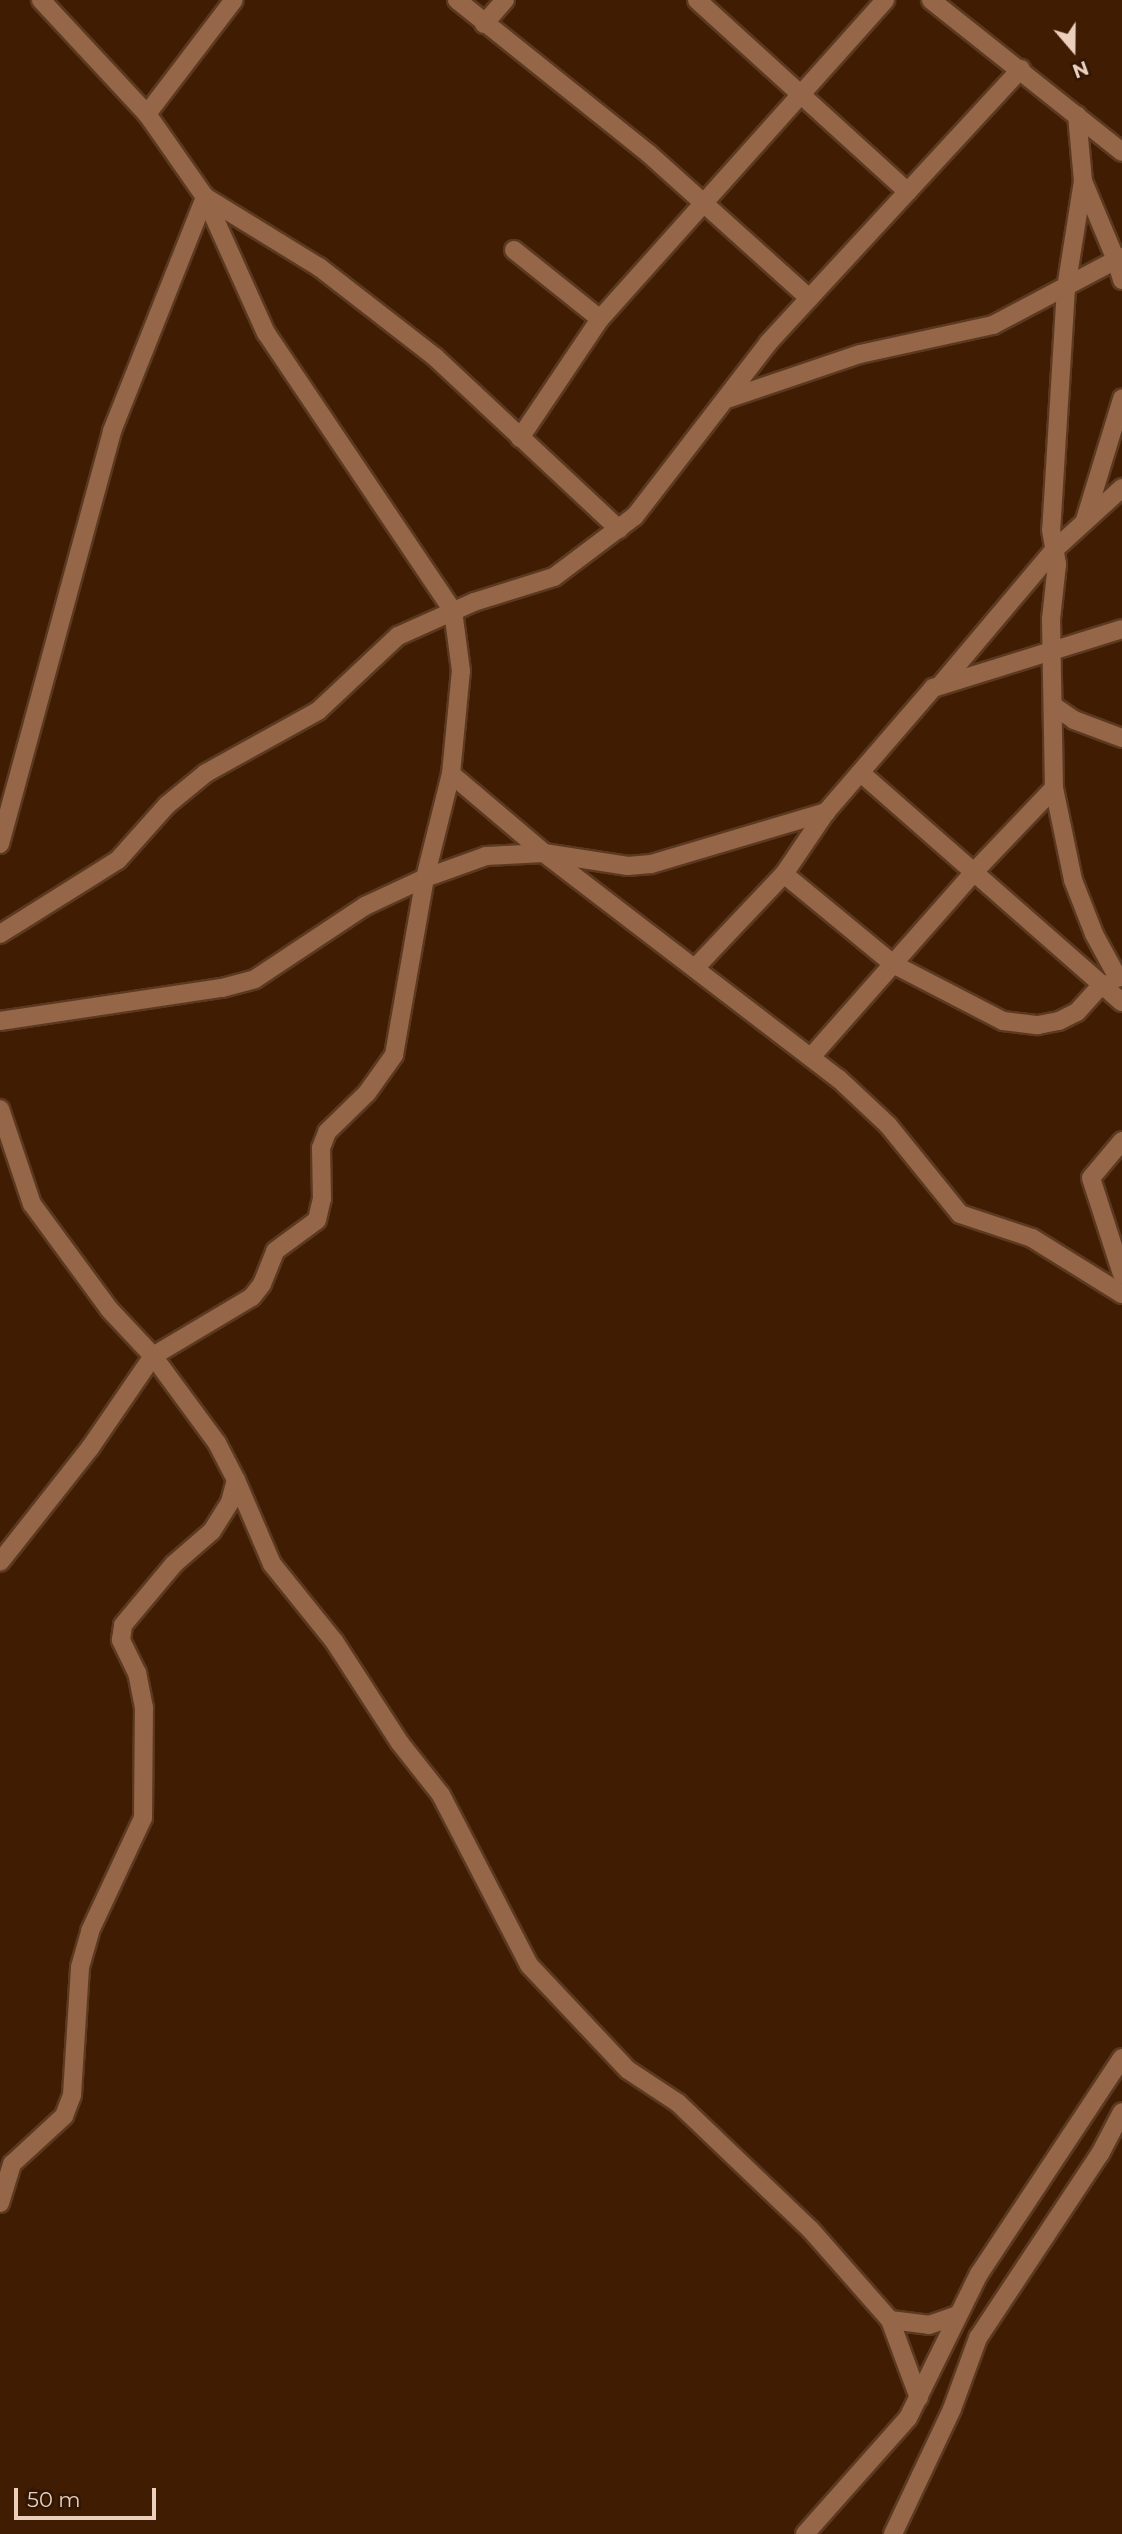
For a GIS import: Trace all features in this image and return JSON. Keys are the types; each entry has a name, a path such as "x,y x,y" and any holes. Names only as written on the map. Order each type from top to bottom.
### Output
{"street":[{"path":"0,1562 90,1448 153,1356 252,1297 262,1284 275,1251 317,1220 322,1199 321,1148 327,1132 367,1093 394,1055 425,878 451,774 461,671 453,611 266,333 205,197 147,114 41,0"},
{"path":"147,114 234,0"},
{"path":"457,0 648,153 809,298"},
{"path":"484,24 505,0"},
{"path":"697,0 908,192"},
{"path":"520,438 600,319 885,0"},
{"path":"931,0 1122,152"},
{"path":"0,934 118,860 167,805 206,773 318,711 398,636 453,611 554,577 635,516 730,398 768,343 1021,69"},
{"path":"1077,115 1083,181 1066,288 1051,530 1055,549 1054,788 1073,880 1116,985 1122,1016"},
{"path":"1083,181 1119,259 1122,280"},
{"path":"205,197 319,267 435,357 619,529"},
{"path":"0,844 112,431 205,197"},
{"path":"514,250 600,319"},
{"path":"730,398 860,354 993,325 1119,259"},
{"path":"1085,520 1122,399"},
{"path":"696,967 784,874 826,812 925,695 942,683 1055,549 1122,488"},
{"path":"942,683 1055,652 1122,629"},
{"path":"1055,706 1074,720 1122,738"},
{"path":"860,773 974,872 1116,985"},
{"path":"451,774 544,853 811,1057 888,1125 960,1214 1032,1238 1122,1294"},
{"path":"811,1057 974,872 1054,788"},
{"path":"0,1021 222,988 255,979 365,906 425,878 486,856 544,853 628,866 651,864 826,812"},
{"path":"784,874 893,964 967,1006 1003,1021 1038,1025 1077,1012 1116,985"},
{"path":"0,1109 32,1204 109,1309 153,1356 217,1443 272,1564 334,1641 400,1743 441,1795 529,1965 628,2070 678,2103 810,2229 890,2320 919,2398"},
{"path":"1122,1141 1091,1178 1122,1274"},
{"path":"0,2203 12,2164 64,2116 72,2095 80,1967 90,1931 143,1818 144,1708 137,1673 121,1640 123,1625 174,1564 212,1531 230,1502 236,1480"},
{"path":"805,2534 908,2418 955,2316 1008,2226 1122,2059"},
{"path":"893,2534 952,2409 978,2338 1100,2154 1122,2112"},
{"path":"890,2320 929,2325 955,2316"}]}
